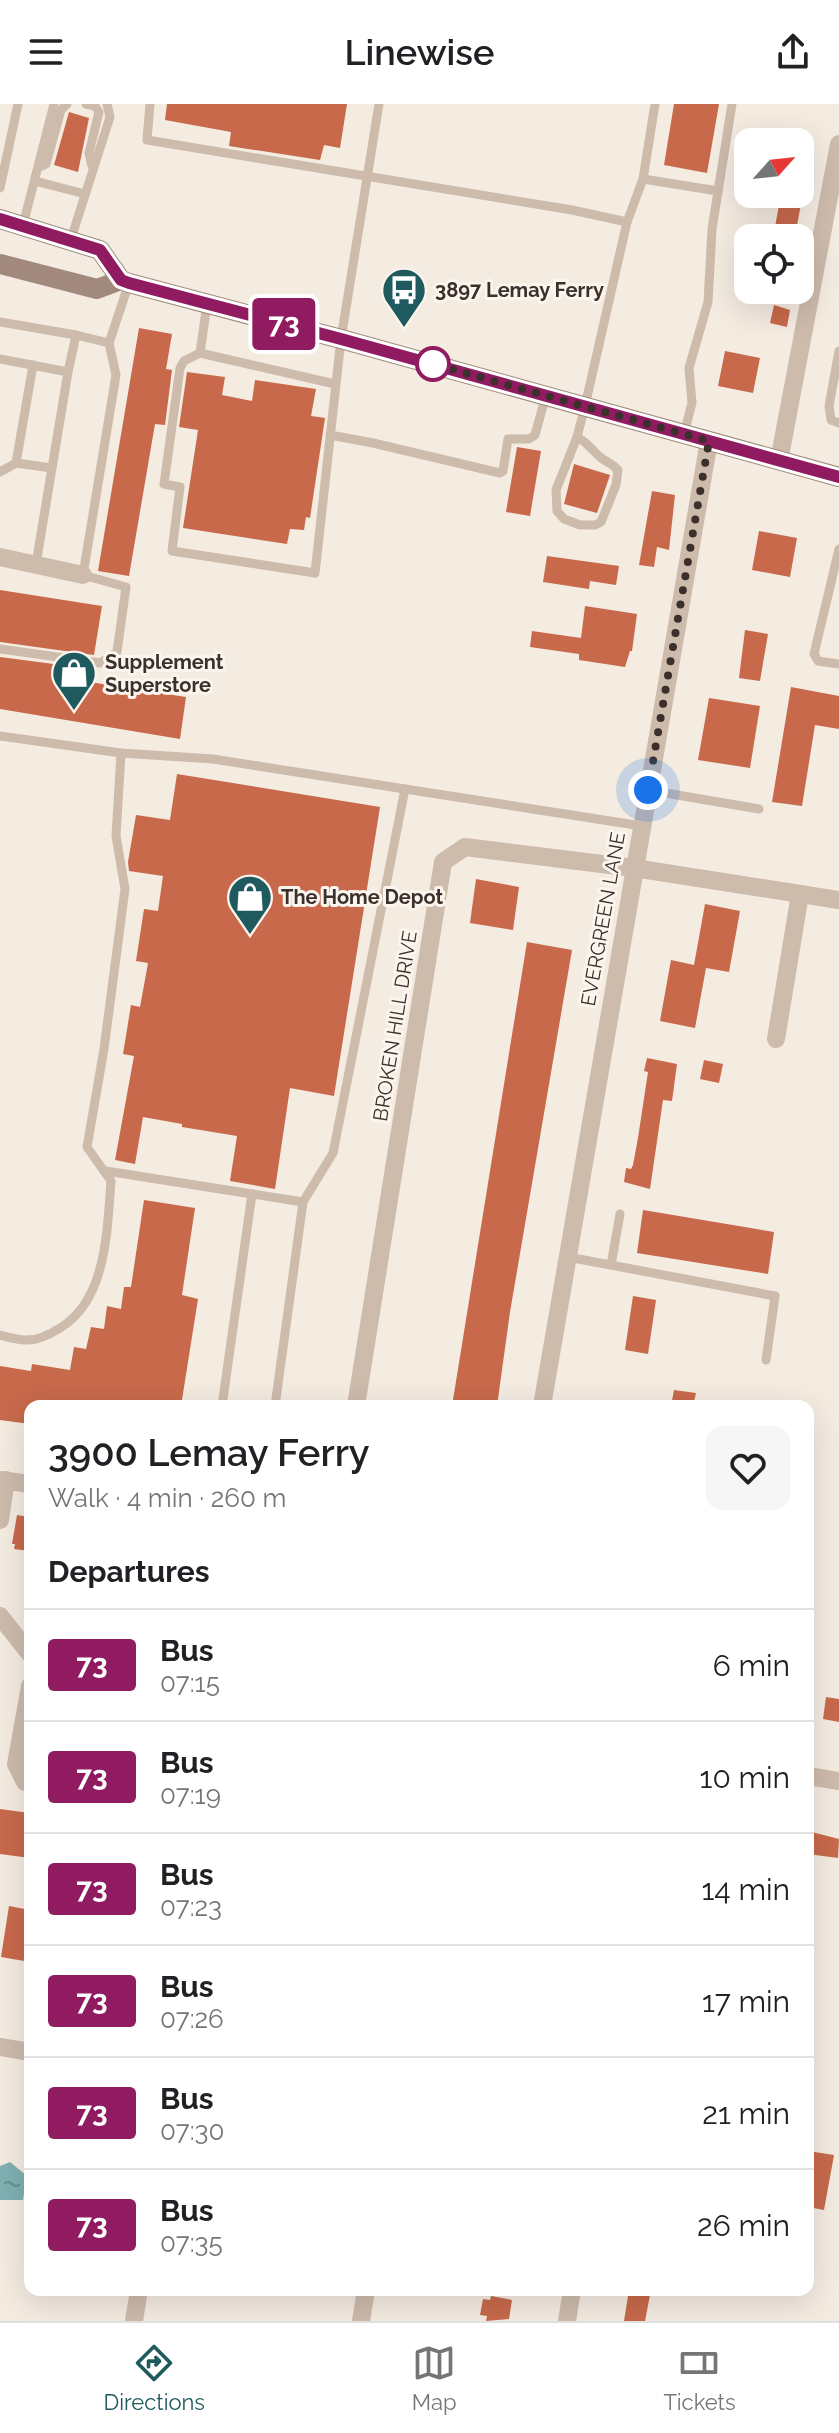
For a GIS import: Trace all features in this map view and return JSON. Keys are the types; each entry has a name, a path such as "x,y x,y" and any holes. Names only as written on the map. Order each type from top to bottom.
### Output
{"main road":[{"path":"0,219 100,250 125,282"},
{"path":"0,264 97,289 125,282 839,477"}],"street":[{"path":"779,461 839,144"},
{"name":"EVERGREEN LANE","path":"543,1400 709,441"},
{"path":"0,557 83,575"},
{"name":"BROKEN HILL DRIVE","path":"357,1400 443,862 465,847 634,868 839,900"},
{"path":"776,1039 800,894"},
{"path":"0,1520 3,1480 24,1483"},
{"path":"0,1616 24,1646"},
{"path":"24,1703 8,1748 24,1780"},
{"path":"814,1777 839,1781"},
{"path":"0,2047 24,2051"},
{"path":"134,2321 138,2296"},
{"path":"361,2321 365,2296"},
{"path":"567,2321 571,2296"}],"lane":[{"path":"0,188 18,104"},
{"path":"22,226 54,104"},
{"path":"39,167 46,164 61,110 67,104"},
{"path":"86,104 95,106 99,112 89,153 93,169"},
{"path":"71,239 110,117 107,104"},
{"path":"150,104 147,140 572,210 627,222"},
{"path":"335,384 200,353 184,361 180,368 164,484 180,487 172,551 315,573 341,339 379,104"},
{"path":"577,437 618,470 607,514 595,525 580,525 564,519 556,504 556,490 577,437 585,406 627,222 643,179 655,104"},
{"path":"684,434 692,403 689,368 708,302 712,229 732,104"},
{"path":"643,179 718,191"},
{"path":"35,181 85,194"},
{"path":"0,649 100,663 117,652 126,587 83,575 116,375 109,343 125,282"},
{"path":"200,353 207,304"},
{"path":"4,325 109,343"},
{"path":"36,564 76,335"},
{"path":"839,351 829,406 831,420 839,423"},
{"path":"1,357 68,372"},
{"path":"16,463 39,364"},
{"path":"330,435 500,473 503,471 508,439 529,439 535,435 546,395"},
{"path":"0,472 16,463 52,468"},
{"path":"839,549 814,654 818,661 839,664"},
{"path":"0,736 121,753 213,759 642,826"},
{"path":"0,1335 26,1341 48,1336 69,1323 87,1302 99,1277 111,1181 87,1147 104,1049 125,889 116,836 121,753"},
{"path":"276,1400 303,1202 333,1153 405,789"},
{"path":"648,790 759,809"},
{"path":"106,1171 303,1202"},
{"path":"223,1400 252,1194"},
{"path":"611,1265 620,1214"},
{"path":"568,1257 775,1296 766,1360"}],"water":[{"path":"10,2162 24,2174 23,2200 0,2200 0,2166"}],"building":[{"path":"167,104 347,104 340,148 324,145 320,160 229,146 231,132 165,120"},
{"path":"674,104 719,104 707,173 664,165"},
{"path":"69,112 89,118 78,172 54,165"},
{"path":"778,208 800,208 797,224 776,224"},
{"path":"774,305 790,310 787,327 770,323"},
{"path":"139,328 172,334 166,369 172,370 165,425 155,424 129,576 98,571"},
{"path":"725,351 760,358 753,393 718,386"},
{"path":"187,372 225,377 222,395 252,401 255,380 316,389 311,416 325,418 310,518 306,517 304,530 290,529 287,544 183,528 198,430 179,427"},
{"path":"517,447 541,451 530,516 506,512"},
{"path":"574,464 610,475 597,513 564,504"},
{"path":"652,491 675,495 669,550 657,547 654,567 639,565"},
{"path":"759,531 797,538 790,577 752,570"},
{"path":"547,556 619,566 616,585 590,581 589,589 543,582"},
{"path":"0,590 102,606 94,655 0,642"},
{"path":"585,606 637,614 632,651 625,667 579,660 579,654 530,647 532,631 581,638"},
{"path":"745,630 768,634 760,681 739,678"},
{"path":"0,657 92,669 90,682 186,697 180,739 0,709"},
{"path":"791,687 839,696 839,729 815,725 802,806 772,802"},
{"path":"709,698 760,706 750,768 698,760"},
{"name":"The Home Depot","path":"177,774 380,807 334,1096 290,1088 275,1189 230,1181 237,1136 182,1127 182,1124 143,1117 135,1164 115,1160 134,1056 123,1054 131,1005 140,1007 148,963 136,961 144,909 158,911 163,876 129,871 128,862 136,815 170,820"},
{"path":"476,879 519,887 513,930 470,923"},
{"path":"705,904 740,911 729,972 706,968 695,1028 660,1021 671,960 694,965"},
{"path":"527,942 572,950 498,1400 453,1400"},
{"path":"647,1058 677,1064 672,1101 663,1100 650,1189 624,1182 626,1168 631,1169 633,1165 648,1072 644,1071"},
{"path":"704,1060 723,1064 719,1083 700,1079"},
{"path":"144,1200 195,1208 182,1295 198,1299 182,1400 24,1400 24,1423 0,1420 0,1366 31,1371 32,1364 70,1370 74,1347 86,1349 91,1327 104,1329 107,1306 121,1309 124,1287 131,1287"},
{"path":"643,1210 774,1232 768,1274 637,1253"},
{"path":"633,1296 656,1300 648,1354 625,1350"},
{"path":"674,1390 696,1393 694,1400 672,1400"},
{"path":"17,1515 24,1516 24,1550 14,1549 15,1544 12,1544"},
{"path":"826,1697 839,1699 839,1722 823,1719"},
{"path":"0,1809 24,1812 24,1857 0,1854"},
{"path":"814,1833 839,1839 838,1858 814,1855"},
{"path":"9,1906 24,1909 24,1961 1,1957"},
{"path":"814,2152 834,2155 824,2210 814,2208"},
{"path":"491,2296 512,2300 509,2319 486,2321 487,2316 480,2315 483,2299 490,2300"},
{"path":"628,2296 650,2296 645,2321 624,2321"}],"bus line":[{"name":"73","path":"0,219 100,250 121,280 129,283 839,477"}],"place":[{"name":"3897 Lemay Ferry","path":"404,329"},
{"name":"Supplement Superstore","path":"74,712"},
{"name":"The Home Depot","path":"250,936"}],"route":[{"path":"433,364 429,363 709,441 648,790"}]}
